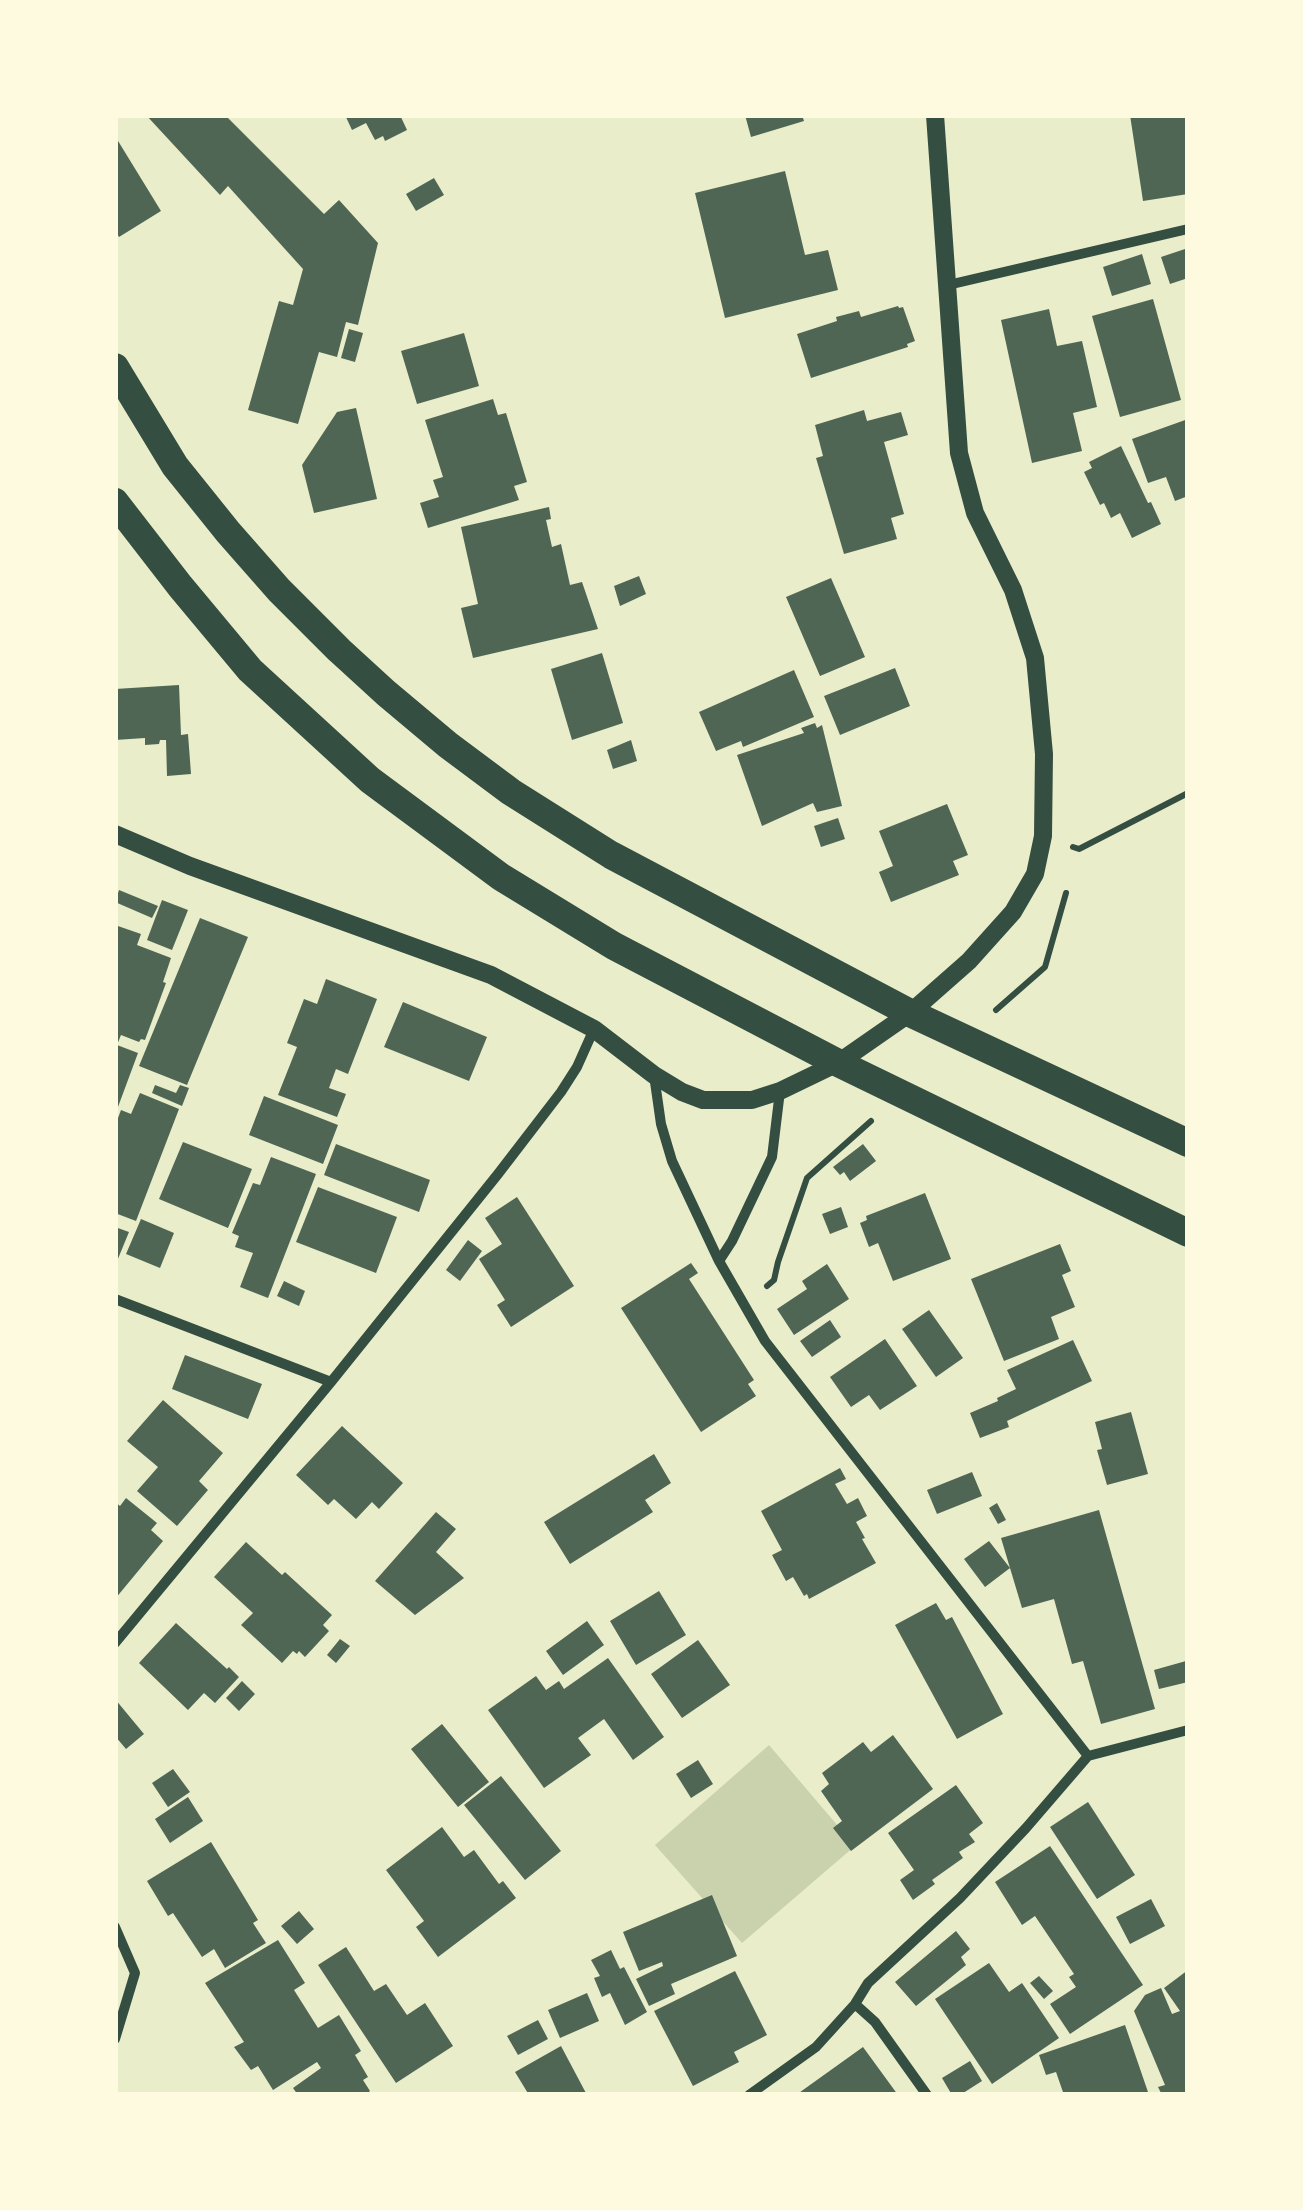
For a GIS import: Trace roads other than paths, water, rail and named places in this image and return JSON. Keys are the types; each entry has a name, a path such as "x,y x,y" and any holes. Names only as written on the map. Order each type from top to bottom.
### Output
{"highway":[{"path":"115,368 175,466 228,532 338,650 448,745 511,792 611,855 910,1012 1188,1143"},
{"path":"115,502 250,670 370,780 502,878 614,946 838,1063 1188,1234"}],"street":[{"path":"115,834 190,866 490,975 594,1029 654,1074 703,1100 752,1100 838,1063 910,1012 969,961 1013,912 1035,874 1043,836 1044,754 1034,658 1013,590 975,513 959,454 935,115"},
{"path":"948,285 1188,228"},
{"path":"115,1642 498,1174 561,1092 594,1029"},
{"path":"654,1074 661,1124 672,1160 719,1261 764,1341 1088,1756"},
{"path":"719,1261 772,1157 780,1091"},
{"path":"115,1299 331,1382"},
{"path":"749,2095 816,2047 855,2004 868,1983 960,1898 1088,1756 1188,1730"},
{"path":"115,1927 136,1974 115,2039"},
{"path":"855,2004 875,2022 927,2095"}]}
